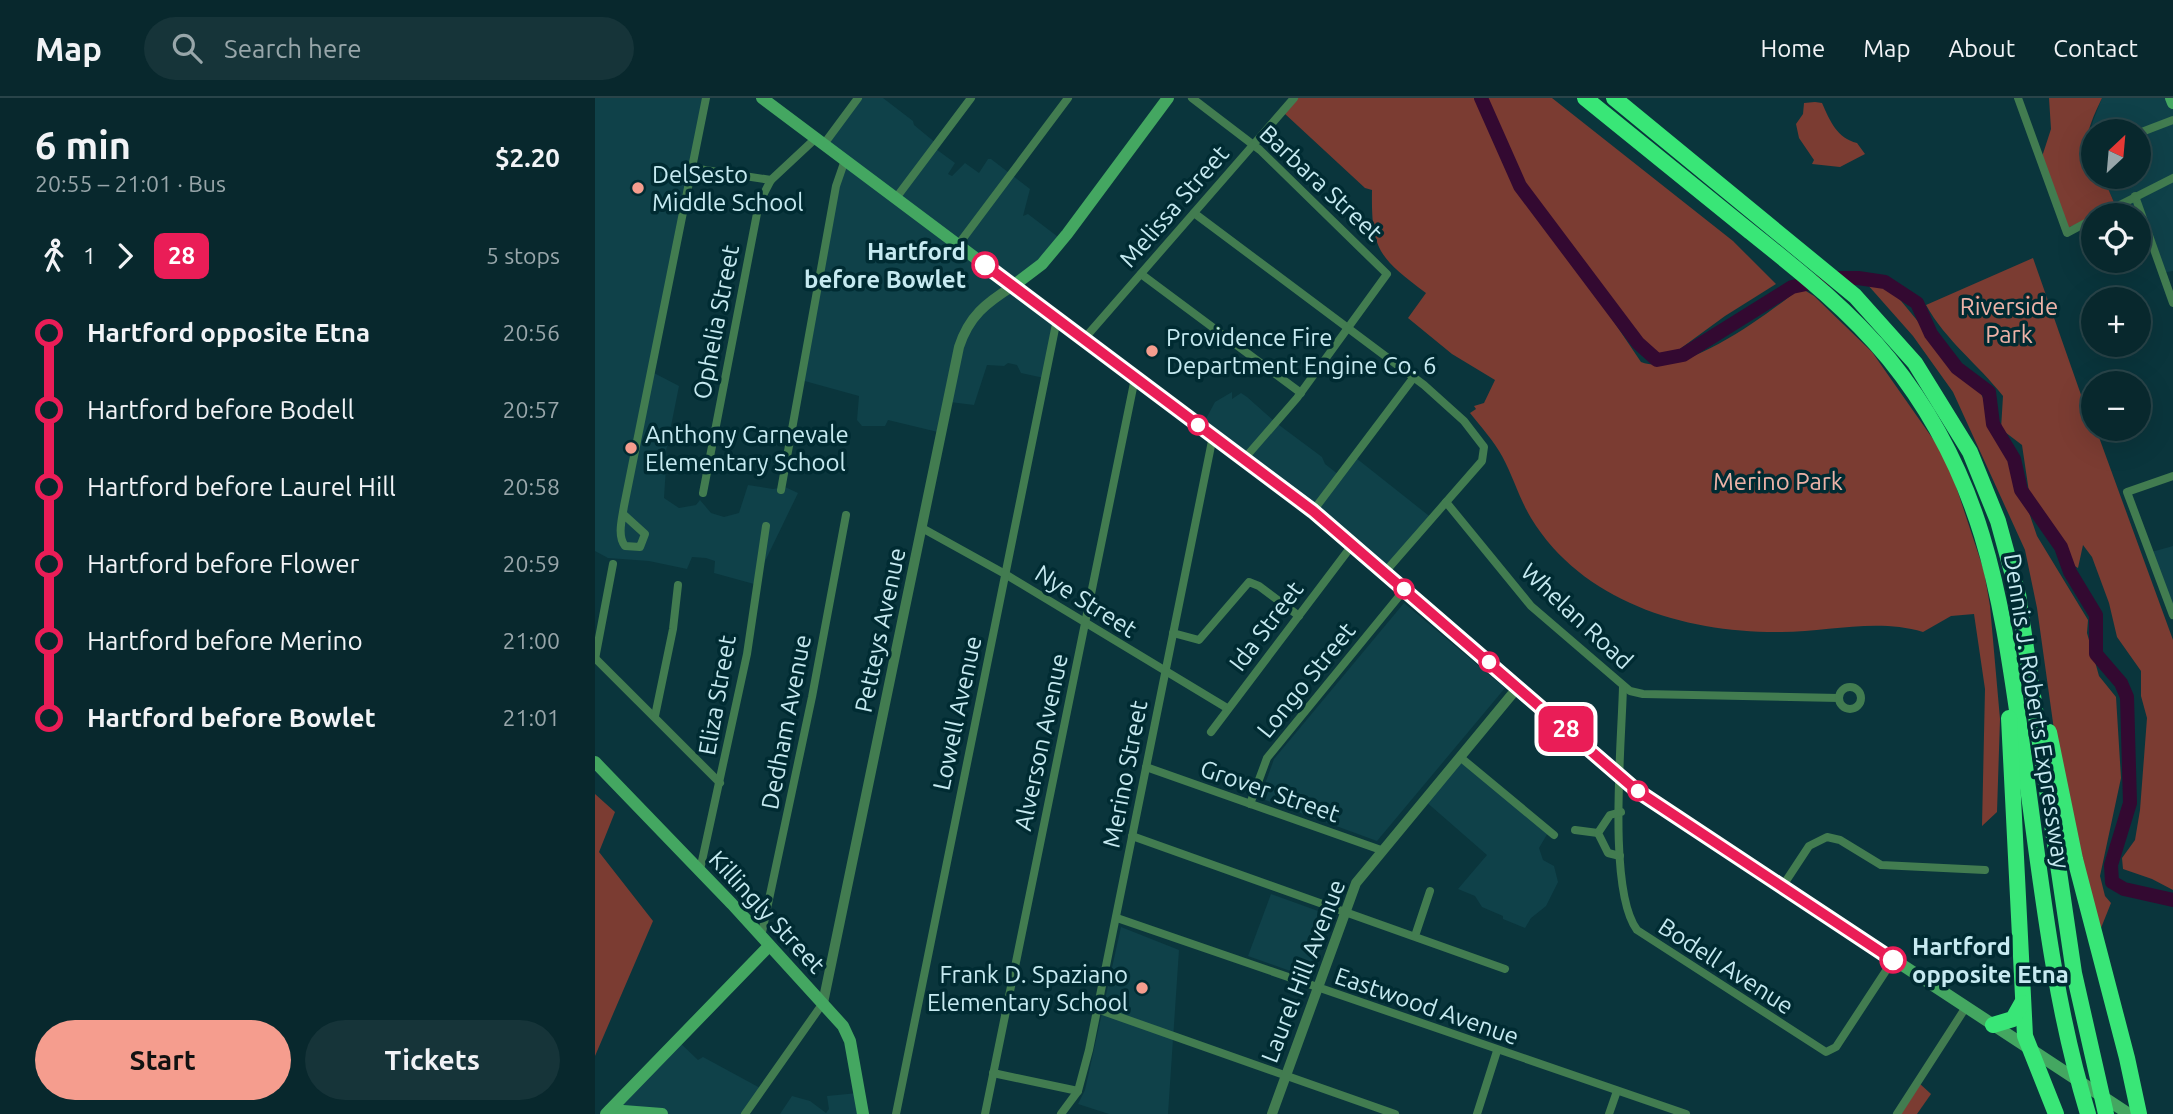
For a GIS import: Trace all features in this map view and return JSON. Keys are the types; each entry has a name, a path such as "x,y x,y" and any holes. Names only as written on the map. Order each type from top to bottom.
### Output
{"highway":[{"name":"Dennis J. Roberts Expressway","path":"1585,98 1827,294 1892,363 1940,435 1976,513 2001,604 2051,939 2073,1061 2087,1112"},
{"name":"Dennis J. Roberts Expressway","path":"1614,98 1849,289 1910,357 1963,439 1998,521 2021,608 2069,945 2095,1075 2106,1114"},
{"path":"2001,604 2028,1048 2056,1114"},
{"path":"2021,608 2043,697 2075,859 2139,1114"},
{"path":"1993,1025 2016,1017 2023,998"}],"main road":[{"path":"762,98 1313,511 1648,799 2129,1114"},
{"path":"1013,286 1028,278 1060,242 1168,98"},
{"path":"2171,98 2173,103"},
{"name":"Killingly Street","path":"595,762 700,870 843,1026 850,1041 863,1114"},
{"path":"608,1112 765,941"},
{"path":"608,1112 659,1114"}],"street":[{"path":"623,514 706,98"},
{"name":"Ophelia Street","path":"703,493 759,203 771,180 820,141 858,98"},
{"path":"896,198 971,98"},
{"path":"958,245 1067,98"},
{"name":"Barbara Street","path":"1192,98 1254,145 1387,274 1349,328"},
{"name":"Melissa Street","path":"1084,339 1294,98"},
{"path":"2018,98 2067,233 2081,225"},
{"path":"2151,128 2173,120"},
{"path":"781,490 836,186 845,160"},
{"path":"692,168 771,180"},
{"path":"2122,203 2173,178"},
{"path":"2135,196 2173,303"},
{"path":"1194,212 1414,377 1464,421 1485,449 1482,461 1385,572"},
{"path":"2163,275 2173,271"},
{"path":"1140,274 1301,393"},
{"name":"Petteys Avenue","path":"823,1003 962,337 978,310 1013,286"},
{"name":"Lowell Avenue","path":"896,1114 1057,319"},
{"path":"1244,459 1301,393 1349,328"},
{"path":"1313,511 1414,377"},
{"name":"Alverson Avenue","path":"985,1114 1136,378"},
{"name":"Merino Street","path":"1061,1114 1078,1091 1097,1009 1213,436"},
{"path":"2173,476 2127,492 2173,615"},
{"name":"Whelan Road","path":"1446,502 1531,606 1623,686 1643,694 1839,698"},
{"name":"Dedham Avenue","path":"765,941 846,515"},
{"name":"Eliza Street","path":"700,870 747,654 766,526"},
{"name":"Nye Street","path":"922,528 1005,574 1085,625 1227,708"},
{"name":"Ida Street","path":"1211,732 1353,544"},
{"path":"613,564 595,658 720,783"},
{"path":"1173,633 1199,640 1249,582 1259,586 1299,616"},
{"path":"655,716 673,629 678,585"},
{"name":"Longo Street","path":"1250,804 1267,758 1405,589"},
{"name":"Bodell Avenue","path":"1623,686 1620,856 1629,914 1637,930 1826,1052 1836,1047 1893,960"},
{"name":"Laurel Hill Avenue","path":"1272,1114 1356,883 1518,687"},
{"path":"1460,757 1554,835"},
{"name":"Grover Street","path":"1146,767 1381,850"},
{"path":"1598,833 1611,815 1621,812"},
{"path":"1575,830 1598,833"},
{"path":"1598,833 1608,853 1620,856"},
{"path":"1132,836 1505,969"},
{"path":"1782,887 1809,846 1827,837 1840,840 1881,865 1985,870"},
{"path":"1415,936 1430,891"},
{"name":"Eastwood Avenue","path":"1117,918 1686,1114"},
{"path":"745,1114 823,1003"},
{"path":"1897,1114 1966,1007"},
{"path":"1097,1009 1395,1114"},
{"path":"1477,1114 1497,1051"},
{"path":"993,1073 1078,1091"},
{"path":"1609,1114 1616,1091"}],"shaded area":[{"path":"595,98 707,98 654,373 679,386 663,466 666,467 664,498 679,508 696,505 700,500 711,513 724,517 739,513 748,485 773,489 785,487 798,493 754,584 714,573 715,561 706,558 692,557 687,569 649,561 608,558 595,551"},
{"path":"860,98 883,98 913,121 914,125 937,144 936,149 955,163 948,174 952,176 965,163 979,173 988,159 991,159 1030,189 1023,216 1028,214 1062,240 1014,287 1056,321 1044,378 1021,373 1017,365 987,365 974,405 950,402 942,433 888,420 885,426 862,426 857,420 859,396 801,380 843,163 825,149"},
{"path":"2102,98 2169,98 2173,110 2173,271 2161,273 2151,249 2151,203 2114,203 2108,189 2151,189 2151,119 2094,119"},
{"path":"1232,392 1232,399 1241,393 1247,397 1322,457 1325,464 1339,475 1356,458 1433,519 1386,574 1201,428 1215,402"},
{"path":"2173,546 2173,613 2148,553"},
{"path":"1404,603 1505,688 1377,841 1260,798 1274,759"},
{"path":"1457,759 1549,831 1539,848 1543,860 1554,866 1558,882 1546,906 1531,918 1525,928 1482,907 1475,896 1458,889 1487,855 1424,800"},
{"path":"1271,894 1332,916 1310,978 1248,956"},
{"name":"Frank D. Spaziano Elementary School","path":"1121,927 1179,950 1168,1114 1109,1114 1078,1104 1085,1090"},
{"path":"679,1042 698,1060 703,1057 762,1089 746,1114 607,1114"},
{"path":"858,1093 864,1114 780,1114 792,1096 810,1101 826,1113 829,1109 827,1096"}],"green space":[{"name":"Merino Park","path":"1296,98 1484,98 1508,165 1641,362 1659,365 1701,353 1747,327 1801,288 1814,296 1872,352 1947,459 1984,571 1990,606 2000,719 1997,812 1982,826 1985,689 1974,614 1951,616 1923,632 1888,626 1781,632 1709,627 1674,619 1608,592 1579,572 1553,547 1531,518 1499,450 1470,413 1476,409 1474,406 1484,403 1495,380 1452,354 1408,318 1426,293 1398,271 1381,251 1373,226 1372,190 1365,188 1284,113"},
{"path":"1487,98 1552,98 1733,241 1776,284 1725,316 1673,354 1656,355 1630,332 1518,172"},
{"path":"2049,98 2102,98 2093,119 2081,119 2081,189 2108,189 2114,203 2081,203 2081,222 2063,230 2039,166 2051,129"},
{"path":"1804,103 1822,103 1835,128 1844,137 1857,143 1865,154 1840,167 1812,164 1814,160 1799,138 1796,124 1803,114"},
{"name":"Riverside Park","path":"2033,258 2081,395 2081,441 2100,441 2173,640 2173,890 2123,869 2122,858 2135,840 2140,810 2147,718 2141,696 2141,671 2117,637 2109,603 2092,557 2083,545 2078,568 2066,561 2057,548 2029,492 2022,445 2001,429 2003,396 1943,330 1926,305"},
{"name":"Riverside Park","path":"1867,284 1885,288 1897,296 1930,336 1975,381 2008,451 2037,536 2088,620 2087,633 2099,676 2116,697 2121,778 2100,876 2105,896 2111,903 2101,928 2091,899 2055,737 2037,608 2025,550 1953,392 1913,336"},
{"path":"595,794 615,812 599,852 653,921 595,1056"},
{"path":"1919,1083 1931,1094 1917,1114 1896,1114"}],"waterway":[{"path":"1481,98 1520,186 1638,343 1657,360 1683,355 1792,287 1835,278 1858,278 1885,282 1917,303 1931,334 1957,368 1989,392 1993,424 2014,459 2021,490 2061,547 2070,572 2096,615 2096,654 2121,683 2127,697 2130,803 2111,865 2112,882 2124,889 2173,900"}],"bus line":[{"name":"28","path":"985,265 1313,511 1636,790 1893,960"}],"place":[{"name":"DelSesto Middle School","path":"638,188"},
{"name":"Hartford before Bowlet","path":"985,265"},
{"name":"Providence Fire Department Engine Co. 6","path":"1152,351"},
{"name":"Anthony Carnevale Elementary School","path":"631,448"},
{"name":"Hartford opposite Etna","path":"1893,960"},
{"name":"Frank D. Spaziano Elementary School","path":"1142,988"}]}
